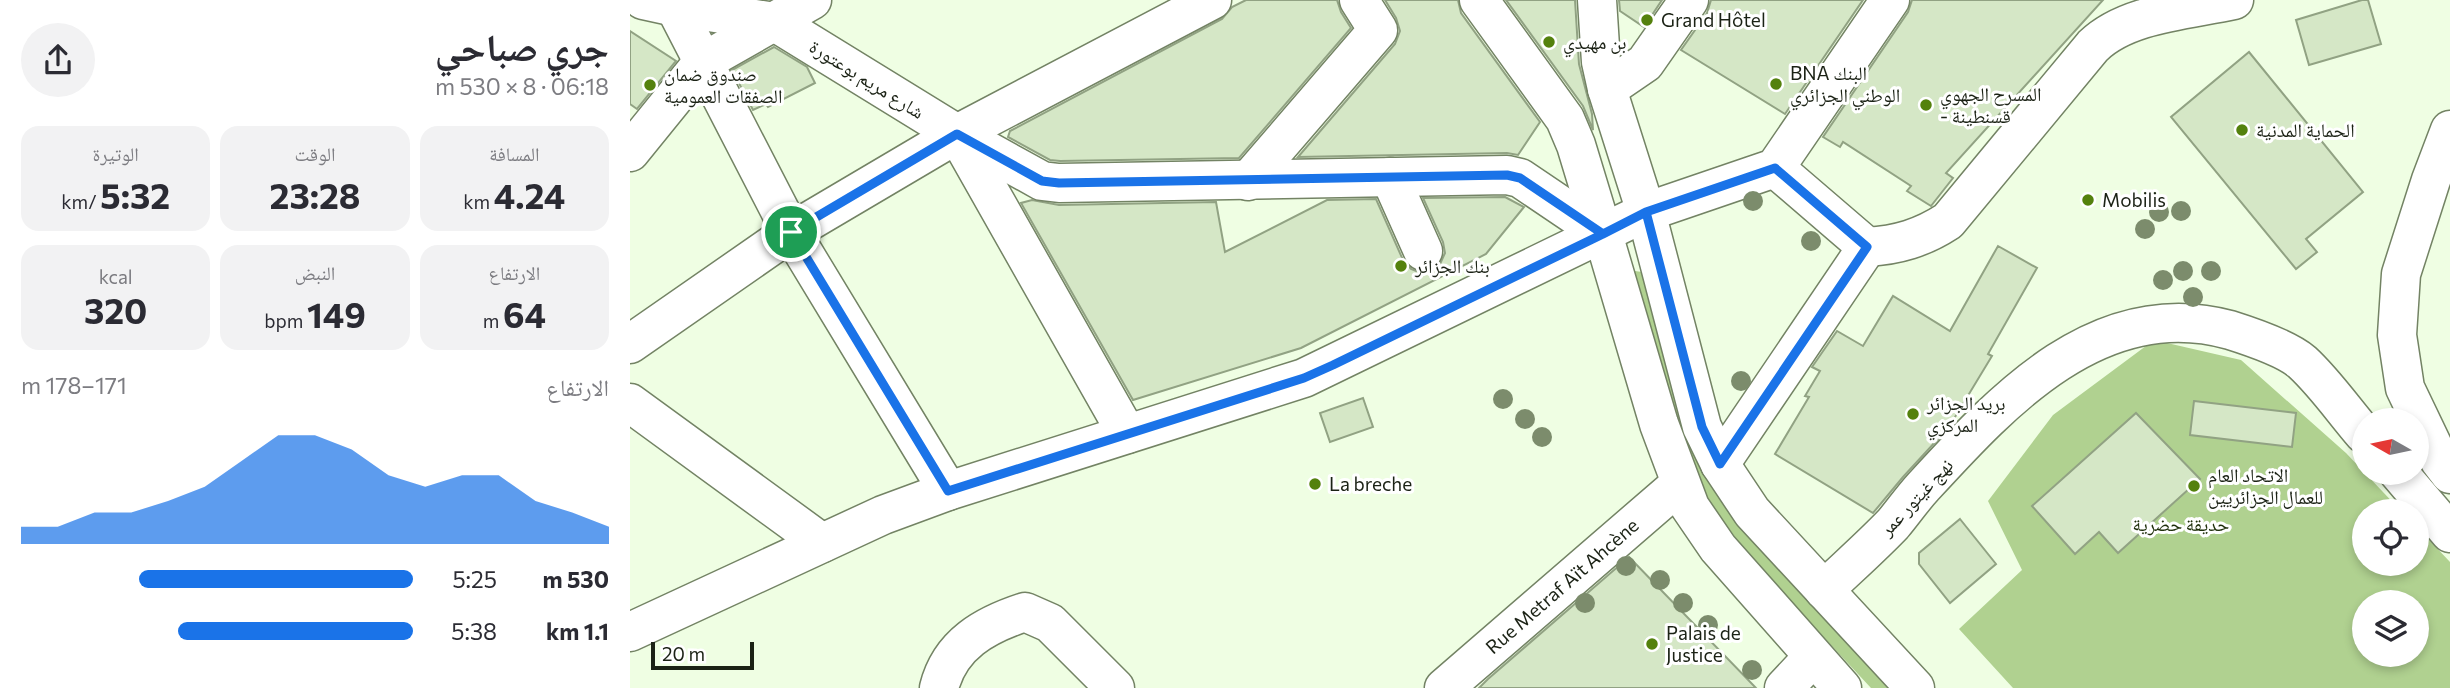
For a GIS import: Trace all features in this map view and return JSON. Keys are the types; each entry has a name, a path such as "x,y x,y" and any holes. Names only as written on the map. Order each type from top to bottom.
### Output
{"street":[{"path":"630,152 703,62 812,0"},
{"path":"630,344 791,232 957,134 1212,0"},
{"path":"1248,181 1378,30 1359,0"},
{"path":"1479,0 1565,119 1576,145 1659,424 1690,508 1718,548 1842,688"},
{"path":"1597,0 1601,62 1607,89 1646,212 1702,427 1720,464 1752,512 1915,688"},
{"path":"1607,89 1645,63 1689,0"},
{"path":"630,632 883,515 948,491 1304,378 1646,212 1775,168 1890,0"},
{"path":"665,2 775,22"},
{"path":"665,2 703,62 791,232 948,491"},
{"path":"1720,464 1867,247 1908,241 1927,234 1948,220 2105,34 2144,19 2208,2"},
{"name":"شارع مريم بوعتورة","path":"775,22 957,134 1042,181 1248,181 1487,174 1520,178 1603,234"},
{"path":"2450,130 2401,274 2397,335 2405,388 2440,461 2450,474"},
{"path":"957,134 1127,434"},
{"path":"1775,168 1867,247"},
{"path":"1390,177 1423,251"},
{"name":"نهج غيتور عمر","path":"1824,590 2036,375 2091,342 2129,329 2155,324 2183,324 2219,327 2253,337 2300,360 2352,420"},
{"path":"630,403 822,543"},
{"name":"Rue Metraf Aït Ahcène","path":"1444,688 1680,484"},
{"path":"2409,485 2450,533"},
{"path":"939,688 942,675 965,642 994,622 1025,612 1050,623 1115,688"},
{"path":"1784,688 1813,657"}],"green space":[{"path":"1635,271 1642,272 1680,388 1893,688 1871,688 1749,557 1707,498 1689,458 1630,274"},
{"name":"حديقة حضرية","path":"2154,340 2241,360 2352,459 2352,485 2376,485 2390,499 2352,499 2352,576 2429,576 2429,540 2450,562 2450,688 2013,688 1959,629 2022,570 1988,501 2053,415"}],"building":[{"path":"1246,0 1337,0 1351,28 1239,158 1060,161 1050,160 1008,137 1010,131 1222,19 1232,7"},
{"path":"1385,0 1458,0 1461,13 1540,122 1518,155 1298,157 1395,44 1400,31"},
{"name":"بن مهيدي","path":"1506,0 1575,0 1579,64 1592,114 1593,130 1583,106"},
{"name":"Grand Hôtel","path":"1619,0 1662,0 1644,27 1620,11"},
{"name":"BNA البنك الوطني الجزائري","path":"1711,0 1863,0 1785,114 1681,50 1707,13"},
{"name":"المسرح الجهوي - قسنطينة","path":"1912,0 2103,0 1946,173 1953,178 1931,206 1907,191 1911,186 1843,142 1840,147 1823,137 1908,12"},
{"path":"2368,0 2381,44 2309,65 2296,20"},
{"name":"صندوق ضمان الصفقات العمومية","path":"630,31 676,61 637,109 630,104"},
{"path":"774,47 807,67 815,83 768,107 766,104 753,110 732,70"},
{"path":"2249,52 2363,192 2306,239 2317,252 2296,269 2171,117"},
{"path":"1505,197 1524,207 1486,254 1301,348 1133,400 1021,203 1032,200 1059,205 1216,202 1225,252 1327,200 1376,199 1403,260 1411,269 1421,273 1431,271 1440,264 1445,253 1443,242 1423,198"},
{"name":"بريد الجزائر المركزي","path":"1998,246 2037,268 1988,354 1992,356 1949,427 1873,513 1775,454 1809,397 1805,396 1820,371 1812,367 1837,331 1863,346 1893,296 1950,331"},
{"path":"1363,398 1373,427 1330,442 1320,413"},
{"path":"2194,401 2296,413 2292,447 2190,435"},
{"name":"الاتحاد العام للعمال الجزائريين","path":"2136,413 2200,479 2118,553 2099,532 2075,554 2032,506"},
{"path":"1960,519 1996,564 1950,603 1919,564 1919,553"},
{"path":"1629,557 1756,688 1479,688 1488,679"}],"place":[{"name":"Grand Hôtel","path":"1647,20"},
{"name":"بن مهيدي","path":"1549,42"},
{"name":"BNA البنك الوطني الجزائري","path":"1776,84"},
{"name":"صندوق ضمان الصفقات العمومية","path":"650,85"},
{"name":"المسرح الجهوي - قسنطينة","path":"1926,105"},
{"name":"الحماية المدنية","path":"2242,130"},
{"name":"Mobilis","path":"2088,200"},
{"name":"بنك الجزائر","path":"1401,266"},
{"name":"بريد الجزائر المركزي","path":"1913,414"},
{"name":"La breche","path":"1315,484"},
{"name":"الاتحاد العام للعمال الجزائريين","path":"2194,486"},
{"name":"Palais de Justice","path":"1652,644"}],"route":[{"path":"791,232 948,491 1304,378 1603,234 1646,212 1702,427 1720,464 1867,247 1775,168 1646,212 1603,234 1520,178 1507,175 1059,183 1042,181 1029,175 957,134 791,232"}]}
